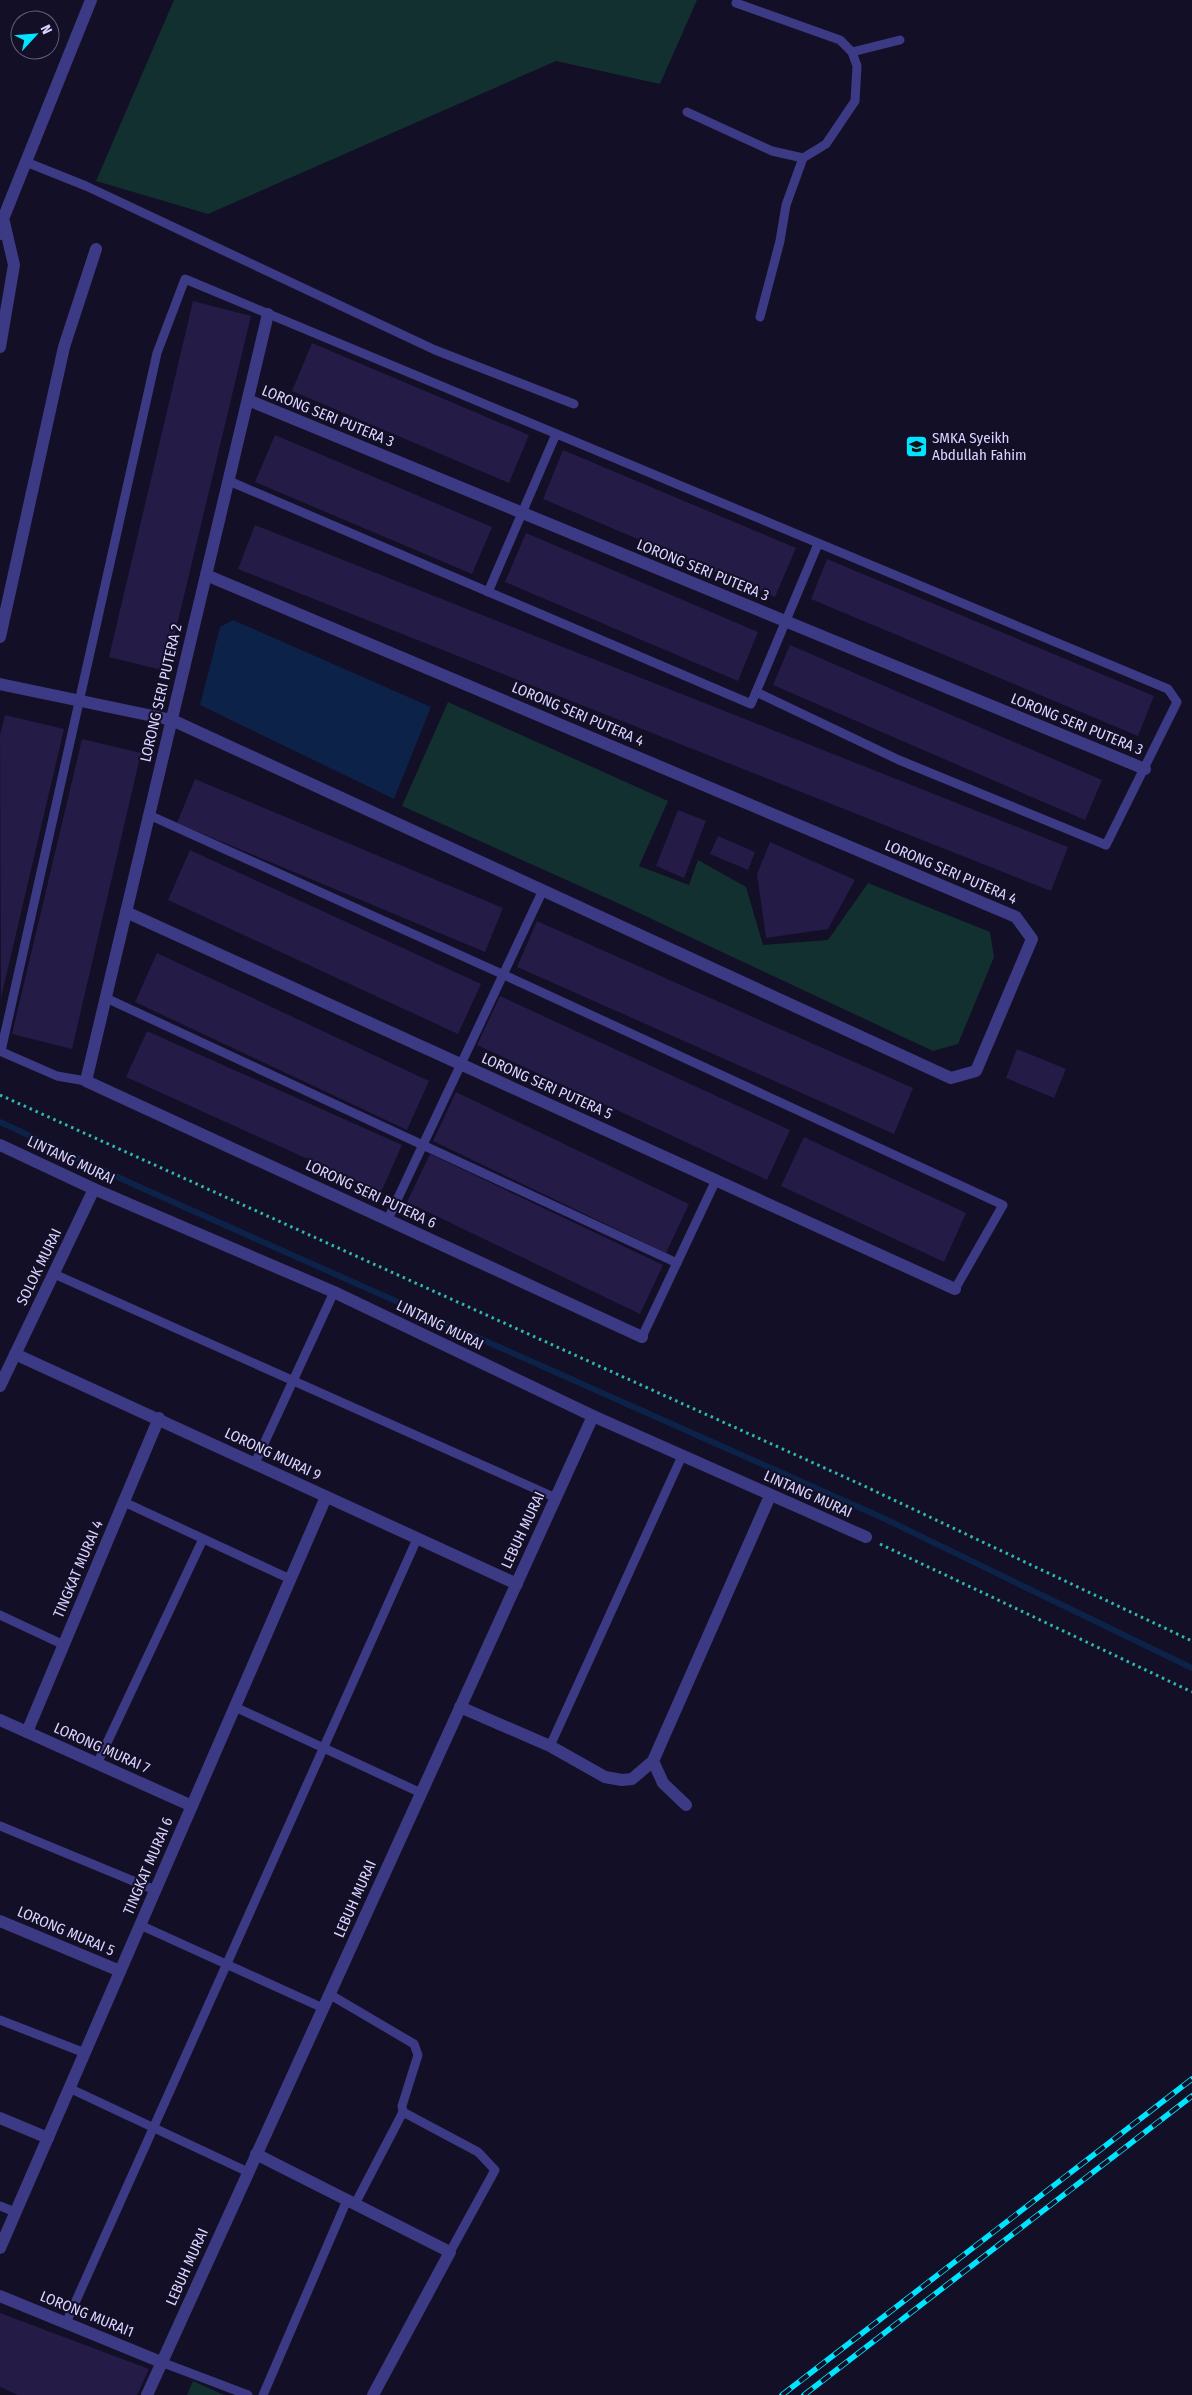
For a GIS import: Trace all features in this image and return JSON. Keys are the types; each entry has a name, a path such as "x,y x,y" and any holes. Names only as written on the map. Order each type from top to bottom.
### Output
{"street":[{"path":"0,234 3,219 90,0"},
{"path":"0,347 14,265 3,219"},
{"path":"0,637 64,346 96,249"},
{"name":"LORONG SERI PUTERA 2","path":"86,1081 268,314"},
{"name":"LORONG SERI PUTERA 3","path":"248,400 1145,769"},
{"name":"LORONG SERI PUTERA 4","path":"0,684 172,720 951,1078 976,1071 1032,939 1016,917 206,575"},
{"name":"LORONG SERI PUTERA 5","path":"126,912 955,1289"},
{"name":"LORONG SERI PUTERA 6","path":"86,1081 642,1337"},
{"name":"LINTANG MURAI","path":"0,1145 94,1189 334,1292 593,1416 866,1537"},
{"name":"SOLOK MURAI","path":"0,1386 94,1189"},
{"name":"LORONG MURAI 9","path":"15,1354 159,1418 416,1539 517,1584"},
{"name":"LEBUH MURAI","path":"147,2395 593,1416"},
{"name":"TINGKAT MURAI 4","path":"27,1732 159,1418"},
{"path":"460,1707 550,1746 605,1777 622,1780 632,1779 654,1761 770,1496"},
{"name":"TINGKAT MURAI 6","path":"0,2248 326,1497"},
{"name":"LORONG MURAI 7","path":"0,1720 192,1806"},
{"path":"654,1761 663,1783 686,1805"},
{"name":"LORONG MURAI 5","path":"0,1921 120,1971"},
{"path":"0,2118 48,2138"},
{"path":"256,2154 450,2252 372,2395"},
{"name":"LORONG MURAI1","path":"0,2296 162,2362"}],"lane":[{"path":"736,3 840,40 852,52 857,66 855,101 826,144 803,158 786,205 780,241 760,317"},
{"path":"852,52 900,40"},
{"path":"687,112 772,151 803,158"},
{"path":"26,162 86,186 435,350 574,404"},
{"path":"86,1081 57,1076 0,1051 157,353 185,279 1168,689 1177,702 1106,845 899,760 756,692"},
{"path":"488,592 556,434"},
{"path":"229,481 751,704 818,544"},
{"path":"149,815 502,974 1003,1205 955,1289"},
{"path":"388,1219 543,890"},
{"path":"106,998 677,1263"},
{"path":"642,1337 716,1180"},
{"path":"54,1274 556,1498"},
{"path":"255,1463 334,1292"},
{"path":"550,1746 682,1456"},
{"path":"124,1502 290,1579"},
{"path":"98,1764 203,1539"},
{"path":"66,2323 416,1539"},
{"path":"0,1615 64,1644"},
{"path":"235,1707 421,1793"},
{"path":"0,1826 155,1890"},
{"path":"140,1925 323,2008"},
{"path":"263,2395 351,2202 403,2112 402,2106 418,2055 414,2044 329,1994"},
{"path":"0,2020 85,2053"},
{"path":"69,2088 248,2172"},
{"path":"403,2112 478,2152 495,2170 450,2252"},
{"path":"0,2206 15,2212"},
{"path":"162,2362 248,2395"}],"path":[{"path":"0,1095 851,1480 1192,1641"},
{"path":"866,1537 1192,1692"}],"green space":[{"path":"174,0 697,0 660,84 556,61 208,214 96,181"},
{"path":"448,702 668,801 639,866 689,885 698,860 746,887 763,945 828,940 868,883 990,932 994,957 958,1044 933,1051 622,905 402,806"},
{"path":"193,2381 224,2395 187,2395"}],"water":[{"path":"233,620 431,707 394,799 200,705 220,627"}],"building":[{"path":"193,301 251,316 166,671 109,657"},
{"path":"312,343 529,435 509,483 292,391"},
{"path":"275,435 492,527 472,574 255,482"},
{"path":"563,450 796,548 775,597 543,499"},
{"path":"255,525 1068,847 1051,891 238,569"},
{"path":"526,533 758,632 738,681 505,582"},
{"path":"827,559 1154,696 1138,736 811,599"},
{"path":"790,645 1102,780 1085,820 773,685"},
{"path":"5,715 64,729 1,998 0,735"},
{"path":"82,739 141,753 72,1049 12,1034"},
{"path":"195,779 503,908 485,952 177,823"},
{"path":"678,810 706,821 684,878 656,866"},
{"path":"718,836 755,852 748,870 710,854"},
{"path":"770,842 855,880 828,929 766,938 757,874"},
{"path":"190,850 481,984 458,1034 168,900"},
{"path":"537,921 913,1088 894,1134 517,967"},
{"path":"157,953 429,1081 407,1130 135,1002"},
{"path":"500,996 790,1130 767,1180 477,1045"},
{"path":"147,1031 402,1145 381,1192 126,1077"},
{"path":"1017,1049 1066,1069 1054,1098 1006,1078"},
{"path":"456,1092 689,1204 666,1253 433,1141"},
{"path":"804,1137 966,1213 944,1262 781,1186"},
{"path":"430,1154 663,1265 640,1314 407,1202"},
{"path":"0,2313 149,2369 137,2395 18,2395 0,2387"}],"waterway":[{"path":"0,1122 135,1185 883,1518 1192,1668"}],"railway":[{"path":"782,2395 1192,2079"},
{"path":"804,2395 1192,2096"}],"place":[{"name":"SMKA Syeikh Abdullah Fahim","path":"916,447"}]}
